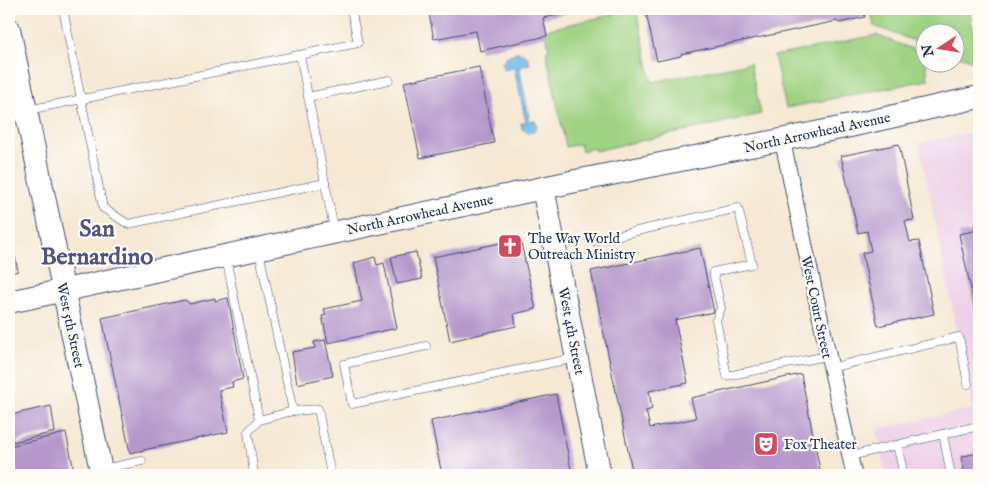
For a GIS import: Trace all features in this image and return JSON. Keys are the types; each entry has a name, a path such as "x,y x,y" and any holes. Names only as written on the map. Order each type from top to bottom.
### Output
{"main road":[{"name":"West 5th Street","path":"9,29 13,66 26,111 101,472"},
{"name":"North Arrowhead Avenue","path":"9,302 543,188 850,126 979,97"},
{"name":"West 4th Street","path":"543,188 600,475"}],"street":[{"name":"West Court Street","path":"782,139 854,475"}],"lane":[{"path":"63,9 103,208 128,224 325,182"},
{"path":"26,111 358,43 351,9"},
{"path":"300,55 335,232"},
{"path":"308,97 389,80"},
{"path":"593,241 738,208 752,264 713,272 721,308 716,320 727,376 829,362 959,337 968,384"},
{"path":"259,249 293,411"},
{"path":"225,256 259,420"},
{"path":"426,346 344,364 352,404 577,358"},
{"path":"254,475 248,432 259,420 293,411 318,409 331,475"},
{"path":"850,456 979,426"},
{"path":"943,434 951,475"},
{"path":"897,446 904,475"},
{"path":"101,472 142,460"}],"shaded area":[{"path":"979,131 979,475 886,475 876,429 973,409 919,143"}],"green space":[{"path":"636,9 652,82 750,63 761,114 595,151 594,148 582,151 580,144 566,147 546,51 549,49 545,30"},
{"path":"870,9 969,9 979,57 974,61 966,58 966,22 916,22 916,42 874,26"},
{"path":"876,35 916,51 916,72 927,72 928,80 786,108 774,56"}],"water":[{"path":"516,52 526,55 529,59 530,64 519,67 530,121 535,121 537,126 534,132 528,133 522,129 521,123 526,122 514,68 503,70 502,63 506,57"}],"building":[{"path":"428,9 585,10 543,18 547,36 480,51 476,31 434,39"},
{"path":"645,9 863,9 865,17 839,23 837,21 681,54 681,56 657,61"},
{"path":"479,67 494,143 420,158 404,82"},
{"path":"899,144 914,220 905,221 910,242 919,241 934,314 878,326 862,253 871,251 867,231 858,233 841,156"},
{"path":"9,229 18,271 9,273"},
{"path":"979,230 979,322 978,322 959,234"},
{"path":"520,239 536,309 514,314 516,326 450,341 433,257"},
{"path":"700,248 714,312 675,320 688,383 649,391 652,409 646,411 650,428 696,418 691,398 801,374 821,475 633,475 591,271"},
{"path":"416,252 422,279 397,284 391,257"},
{"path":"375,257 377,265 384,263 397,328 328,343 322,316 326,315 324,309 362,301 354,263"},
{"path":"215,298 215,301 228,298 243,379 232,382 233,387 219,390 228,432 130,453 102,318 185,300 190,304"},
{"path":"325,340 333,376 297,384 292,352 315,348 314,342"},
{"path":"556,394 572,475 442,475 431,421"},
{"path":"51,406 55,432 13,442 10,427 13,427 10,415"},
{"path":"66,433 75,475 13,475 9,457 9,446"},
{"path":"979,452 979,475 965,475 961,457"}],"place":[{"name":"The Way World Outreach Ministry","path":"510,246"},
{"name":"Fox Theater","path":"766,444"}],"district":[{"name":"San Bernardino","path":"97,242"}]}
